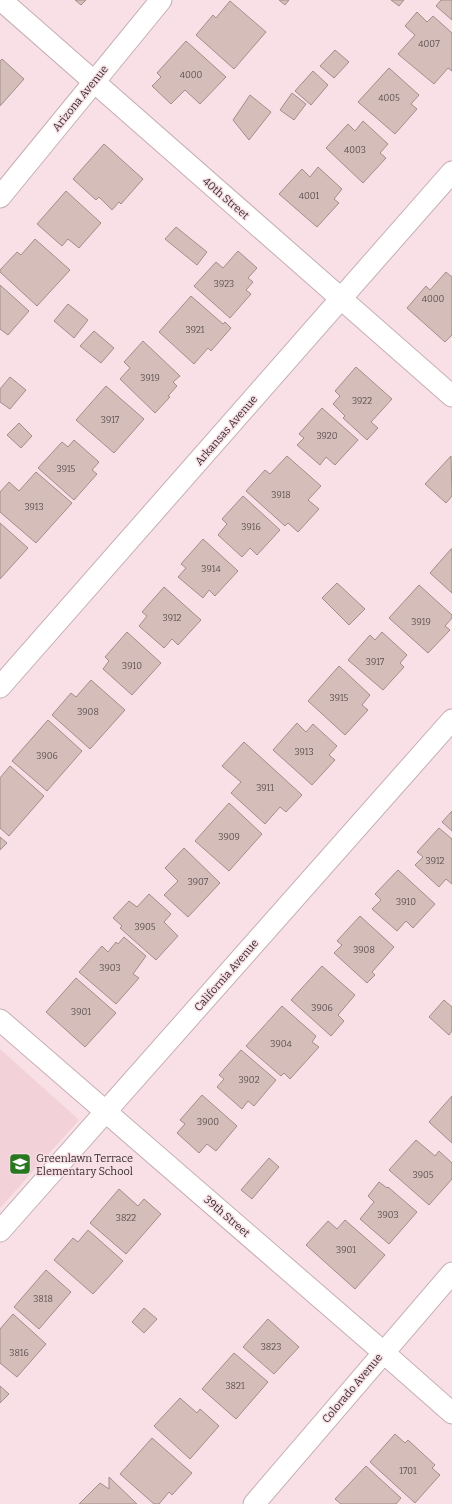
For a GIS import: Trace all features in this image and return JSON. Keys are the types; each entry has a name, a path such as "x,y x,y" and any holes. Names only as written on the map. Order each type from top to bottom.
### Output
{"street":[{"name":"40th Street","path":"1,0 452,396"},
{"name":"Arizona Avenue","path":"0,197 93,81 161,0"},
{"name":"Arkansas Avenue","path":"0,687 452,172"},
{"name":"California Avenue","path":"0,1231 452,720"},
{"name":"39th Street","path":"0,1020 452,1413"},
{"name":"Colorado Avenue","path":"254,1504 452,1273"}],"shaded area":[{"name":"Greenlawn Terrace Elementary School","path":"0,1049 79,1120 0,1208"}],"building":[{"path":"75,0 86,0 81,5"},
{"path":"279,0 289,0 285,5"},
{"path":"391,0 404,0 399,6"},
{"path":"441,0 452,0 452,20 436,6"},
{"path":"230,1 266,32 234,69 196,35 213,15 216,18"},
{"path":"417,12 427,22 433,16 452,33 452,71 448,68 434,84 398,54 415,35 405,26"},
{"path":"186,41 226,77 200,104 185,90 171,104 152,86 161,77 157,73"},
{"path":"335,50 349,62 334,78 320,66"},
{"path":"2,59 24,79 0,106 0,61"},
{"path":"389,68 419,95 411,104 417,109 395,134 358,102"},
{"path":"313,71 328,85 311,105 295,91"},
{"path":"292,93 306,104 294,120 280,110"},
{"path":"250,95 271,112 249,140 233,120"},
{"path":"363,121 388,144 380,153 386,158 363,183 326,148 348,124 355,131"},
{"path":"104,144 143,179 121,204 119,202 112,210 99,197 96,200 73,179"},
{"path":"318,167 342,189 334,199 339,203 317,227 279,194 302,169 310,177"},
{"path":"66,191 101,223 79,248 68,239 62,246 37,224"},
{"path":"176,227 207,252 197,265 165,239"},
{"path":"35,239 70,270 37,306 0,272 0,270 17,252 21,255"},
{"path":"238,251 257,268 248,278 253,282 246,290 251,294 230,318 194,286 216,262 223,268"},
{"path":"446,272 452,277 452,335 445,342 407,308 426,286 430,290"},
{"path":"0,285 29,311 8,335 0,329"},
{"path":"191,296 223,324 225,322 231,328 211,351 208,348 194,364 159,332"},
{"path":"68,304 88,320 74,338 54,321"},
{"path":"94,331 114,348 101,363 80,346"},
{"path":"143,341 180,376 173,382 177,386 168,396 170,397 155,413 120,379 130,368 124,362"},
{"path":"356,367 392,399 371,422 378,428 367,440 343,418 345,416 333,404 340,396 335,391"},
{"path":"10,377 26,390 10,409 0,402 0,389"},
{"path":"106,386 144,419 114,453 76,420"},
{"path":"322,408 358,440 335,465 326,457 320,465 297,445 304,438 299,434"},
{"path":"19,423 32,436 21,448 7,435"},
{"path":"74,440 99,462 92,470 97,474 74,500 38,468 62,442 68,447"},
{"path":"287,456 321,486 308,500 319,509 298,532 288,523 285,526 246,491 265,470 270,474"},
{"path":"451,456 452,496 446,503 425,484"},
{"path":"36,472 72,503 36,543 0,512 0,492 9,482 19,491"},
{"path":"243,496 280,530 257,555 250,548 242,557 218,535 227,524 222,519"},
{"path":"0,523 28,548 0,579"},
{"path":"203,539 238,571 215,596 209,590 203,598 178,577 186,568 181,564"},
{"path":"452,549 452,593 430,573"},
{"path":"337,583 365,609 349,625 322,598"},
{"path":"419,585 452,615 452,618 445,626 450,630 428,653 389,618"},
{"path":"164,587 201,620 178,645 172,639 164,648 139,626 147,616 142,612"},
{"path":"127,632 161,663 132,695 103,669 109,661 105,657"},
{"path":"382,632 407,655 400,663 404,667 383,690 348,660 370,635 375,640"},
{"path":"339,666 370,695 362,705 368,710 345,735 308,701"},
{"path":"91,680 125,710 90,749 52,715 71,693 76,697"},
{"path":"48,720 82,751 47,791 12,761"},
{"path":"297,723 306,732 313,724 337,746 329,755 335,760 312,785 273,750"},
{"path":"244,742 302,795 286,812 280,807 265,824 231,793 241,782 222,766"},
{"path":"10,766 44,796 9,836 0,828 0,778"},
{"path":"229,803 262,834 229,871 195,841"},
{"path":"452,811 452,831 442,822"},
{"path":"439,828 452,839 452,884 446,879 439,887 415,865 423,857 417,852"},
{"path":"0,837 7,843 0,850"},
{"path":"184,848 220,883 188,917 164,895 178,881 165,868"},
{"path":"398,870 435,904 413,928 406,921 397,931 372,909 381,900 375,894"},
{"path":"149,894 171,914 164,922 178,936 156,960 120,928 122,926 113,918 129,901 137,907"},
{"path":"360,916 394,947 372,972 375,975 367,983 334,953 342,945 337,941"},
{"path":"124,937 146,956 133,974 139,978 116,1004 79,972 102,946 108,952 116,942 118,944"},
{"path":"322,966 355,995 338,1015 344,1021 331,1036 291,1000"},
{"path":"76,978 116,1013 85,1047 46,1012"},
{"path":"444,1000 452,1007 452,1031 449,1035 429,1017"},
{"path":"282,1006 316,1036 312,1042 319,1047 290,1079 284,1073 281,1076 246,1046"},
{"path":"241,1050 276,1080 254,1106 248,1101 242,1109 217,1087 224,1079 219,1075"},
{"path":"202,1095 237,1126 216,1151 207,1144 199,1153 177,1133 185,1124 180,1120"},
{"path":"452,1096 452,1143 429,1122"},
{"path":"416,1140 435,1156 439,1151 452,1163 452,1179 429,1205 389,1170"},
{"path":"269,1158 279,1167 252,1199 241,1190"},
{"path":"379,1182 387,1188 388,1187 417,1212 389,1244 360,1219 374,1202 368,1196"},
{"path":"119,1189 138,1206 144,1199 161,1214 126,1254 90,1223"},
{"path":"345,1220 385,1255 355,1289 306,1245 328,1221 337,1229"},
{"path":"88,1230 123,1261 93,1294 54,1260 73,1238 78,1242"},
{"path":"46,1270 71,1292 39,1329 14,1307"},
{"path":"144,1308 157,1319 144,1333 132,1322"},
{"path":"13,1314 46,1344 17,1377 0,1363 0,1329"},
{"path":"268,1319 299,1347 274,1374 243,1347"},
{"path":"234,1353 268,1382 236,1419 202,1389"},
{"path":"0,1386 9,1394 0,1403"},
{"path":"180,1398 197,1413 200,1409 219,1426 190,1459 154,1426"},
{"path":"395,1434 405,1443 408,1440 435,1465 432,1468 440,1475 415,1503 370,1462"},
{"path":"152,1438 192,1473 172,1495 169,1492 159,1504 154,1504 120,1474"},
{"path":"366,1466 401,1498 396,1504 341,1504 335,1499"},
{"path":"109,1477 137,1504 79,1504 100,1483 109,1489"}],"place":[{"name":"Greenlawn Terrace Elementary School","path":"20,1164"}]}
